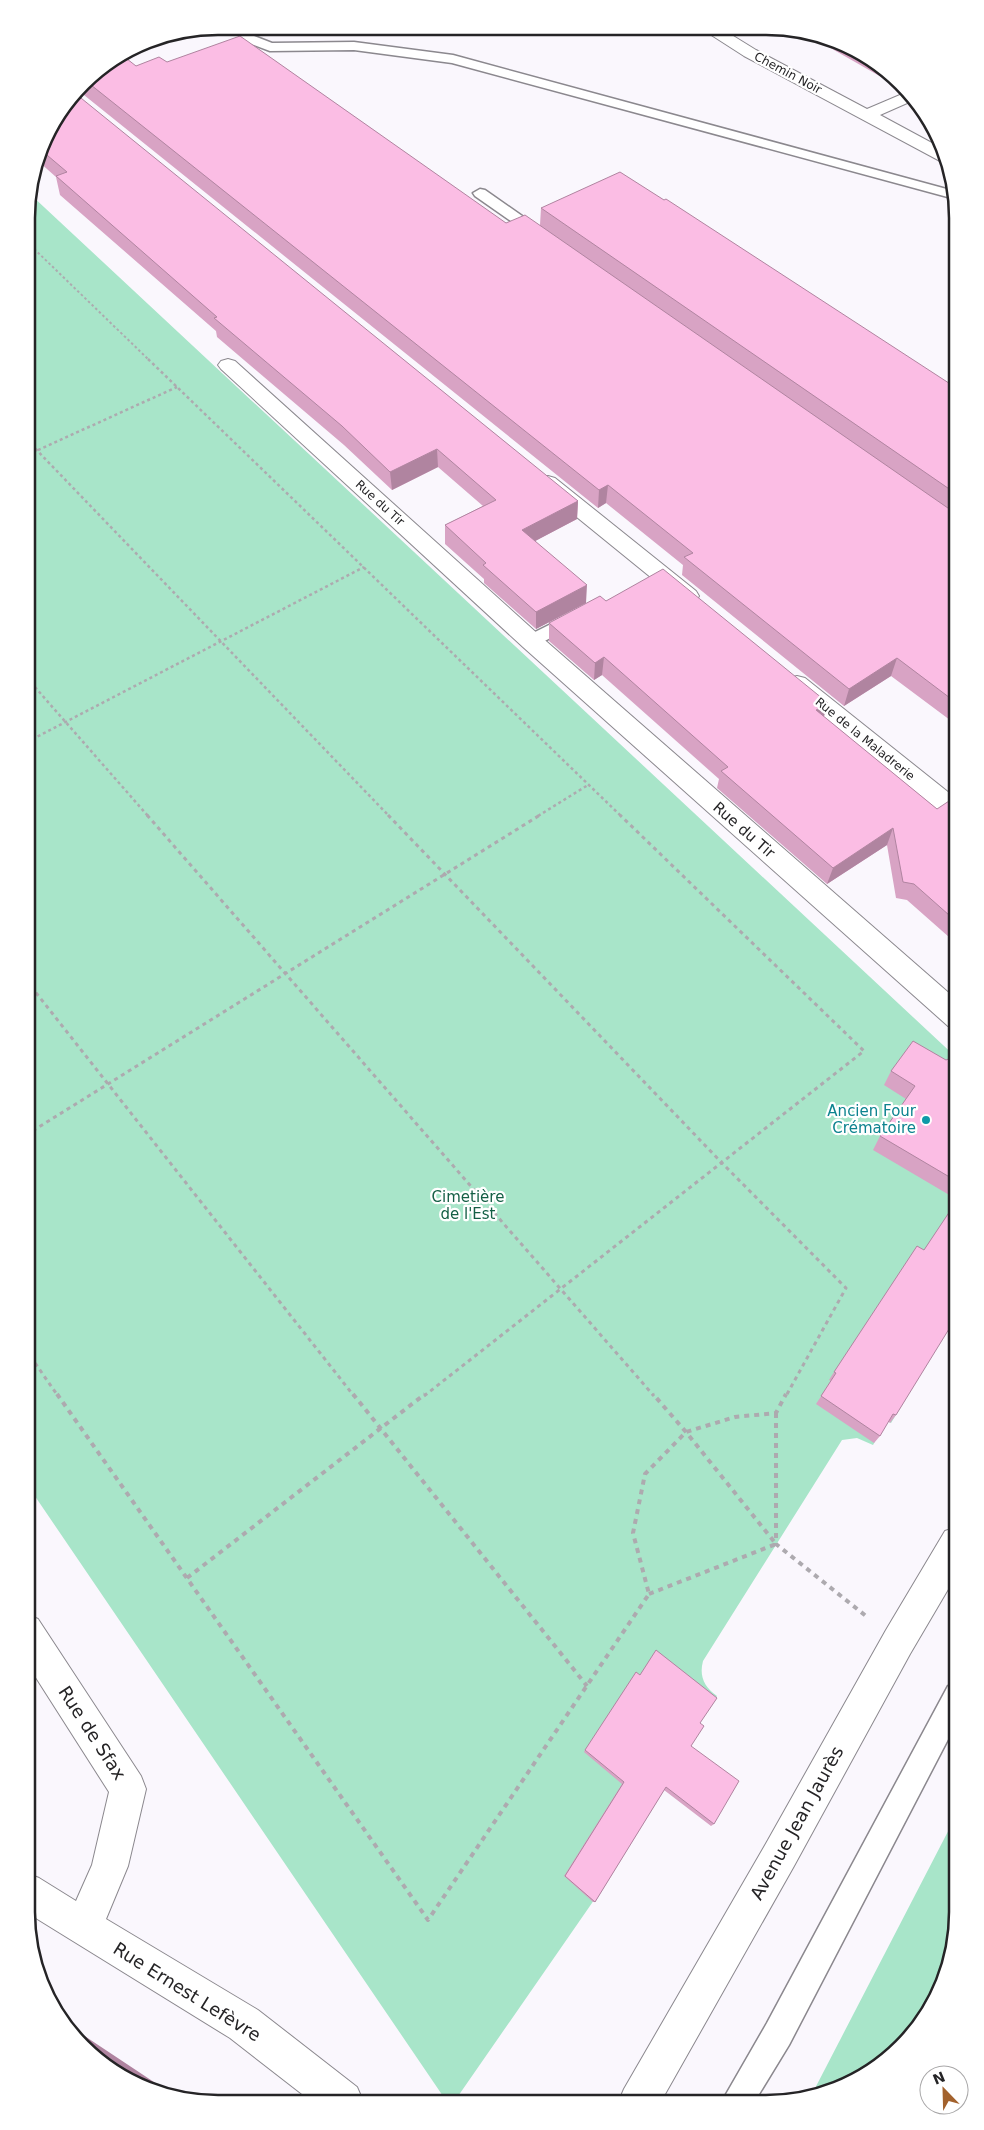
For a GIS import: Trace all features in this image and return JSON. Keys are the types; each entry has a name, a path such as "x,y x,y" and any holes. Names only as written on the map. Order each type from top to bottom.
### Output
{"street":[{"name":"Chemin Noir","path":"720,35 750,53 936,152"},
{"path":"867,115 905,98"},
{"name":"Rue du Tir","path":"228,365 531,641 949,1010"},
{"path":"535,472 650,577 705,610"},
{"name":"Rue de la Maladrerie","path":"781,672 949,807"},
{"name":"Avenue Jean Jaurès","path":"643,2095 898,1642 949,1556"},
{"name":"Rue de Sfax","path":"35,1645 128,1789 110,1866 84,1927"},
{"name":"Rue Ernest Lefèvre","path":"35,1897 244,2024 335,2095"}],"lane":[{"path":"247,35 270,47 354,46 454,59 947,193"},
{"path":"480,193 553,244"},
{"path":"531,641 590,609"},
{"path":"741,2095 778,2034 949,1711"}],"path":[{"path":"35,250 864,1051 562,1289 187,1578"},
{"path":"177,387 37,450 722,1163 846,1288 776,1412 776,1544"},
{"path":"35,737 364,568"},
{"path":"35,687 686,1432 776,1544 898,1642"},
{"path":"35,1130 588,785"},
{"path":"35,991 380,1429 586,1686"},
{"path":"35,1363 428,1920 649,1594 776,1544"},
{"path":"649,1594 633,1533 645,1474 686,1432 735,1417 776,1412"}],"green space":[{"name":"Cimetière de l'Est","path":"36,200 949,1051 949,1327 891,1423 887,1421 873,1445 857,1438 842,1440 703,1661 702,1676 704,1681 717,1696 697,1726 701,1729 592,1903 459,2095 442,2095 35,1496"},
{"path":"949,1829 949,1924 943,1960 925,2004 904,2033 887,2050 858,2071 815,2089"}],"building":[{"path":"240,36 506,223 525,215 949,509 949,697 897,658 849,689 684,557 693,553 608,485 599,490 92,86 127,59 136,66 159,57 167,62"},
{"path":"80,97 578,501 522,530 587,585 536,612 483,565 486,563 445,525 496,500 437,449 390,472 342,426 214,318 217,317 56,176 67,172 47,155 59,126"},
{"path":"620,172 664,200 666,199 949,383 949,489 541,208"},
{"path":"663,569 828,703 816,710 937,809 949,801 949,915 914,884 903,882 893,828 833,868 721,771 728,767 604,657 595,663 549,623 600,596 606,601"},
{"name":"Ancien Four Crématoire","path":"913,1041 946,1060 949,1059 949,1177 880,1136 915,1086 891,1071"},
{"path":"949,1212 949,1329 896,1415 893,1414 880,1436 821,1396 836,1373 834,1372 917,1246 924,1250"},
{"path":"656,1650 717,1698 700,1723 704,1726 691,1746 739,1781 714,1824 666,1787 595,1902 565,1876 624,1782 585,1750 636,1672 640,1675"}],"place":[{"name":"Ancien Four Crématoire","path":"926,1120"}]}
